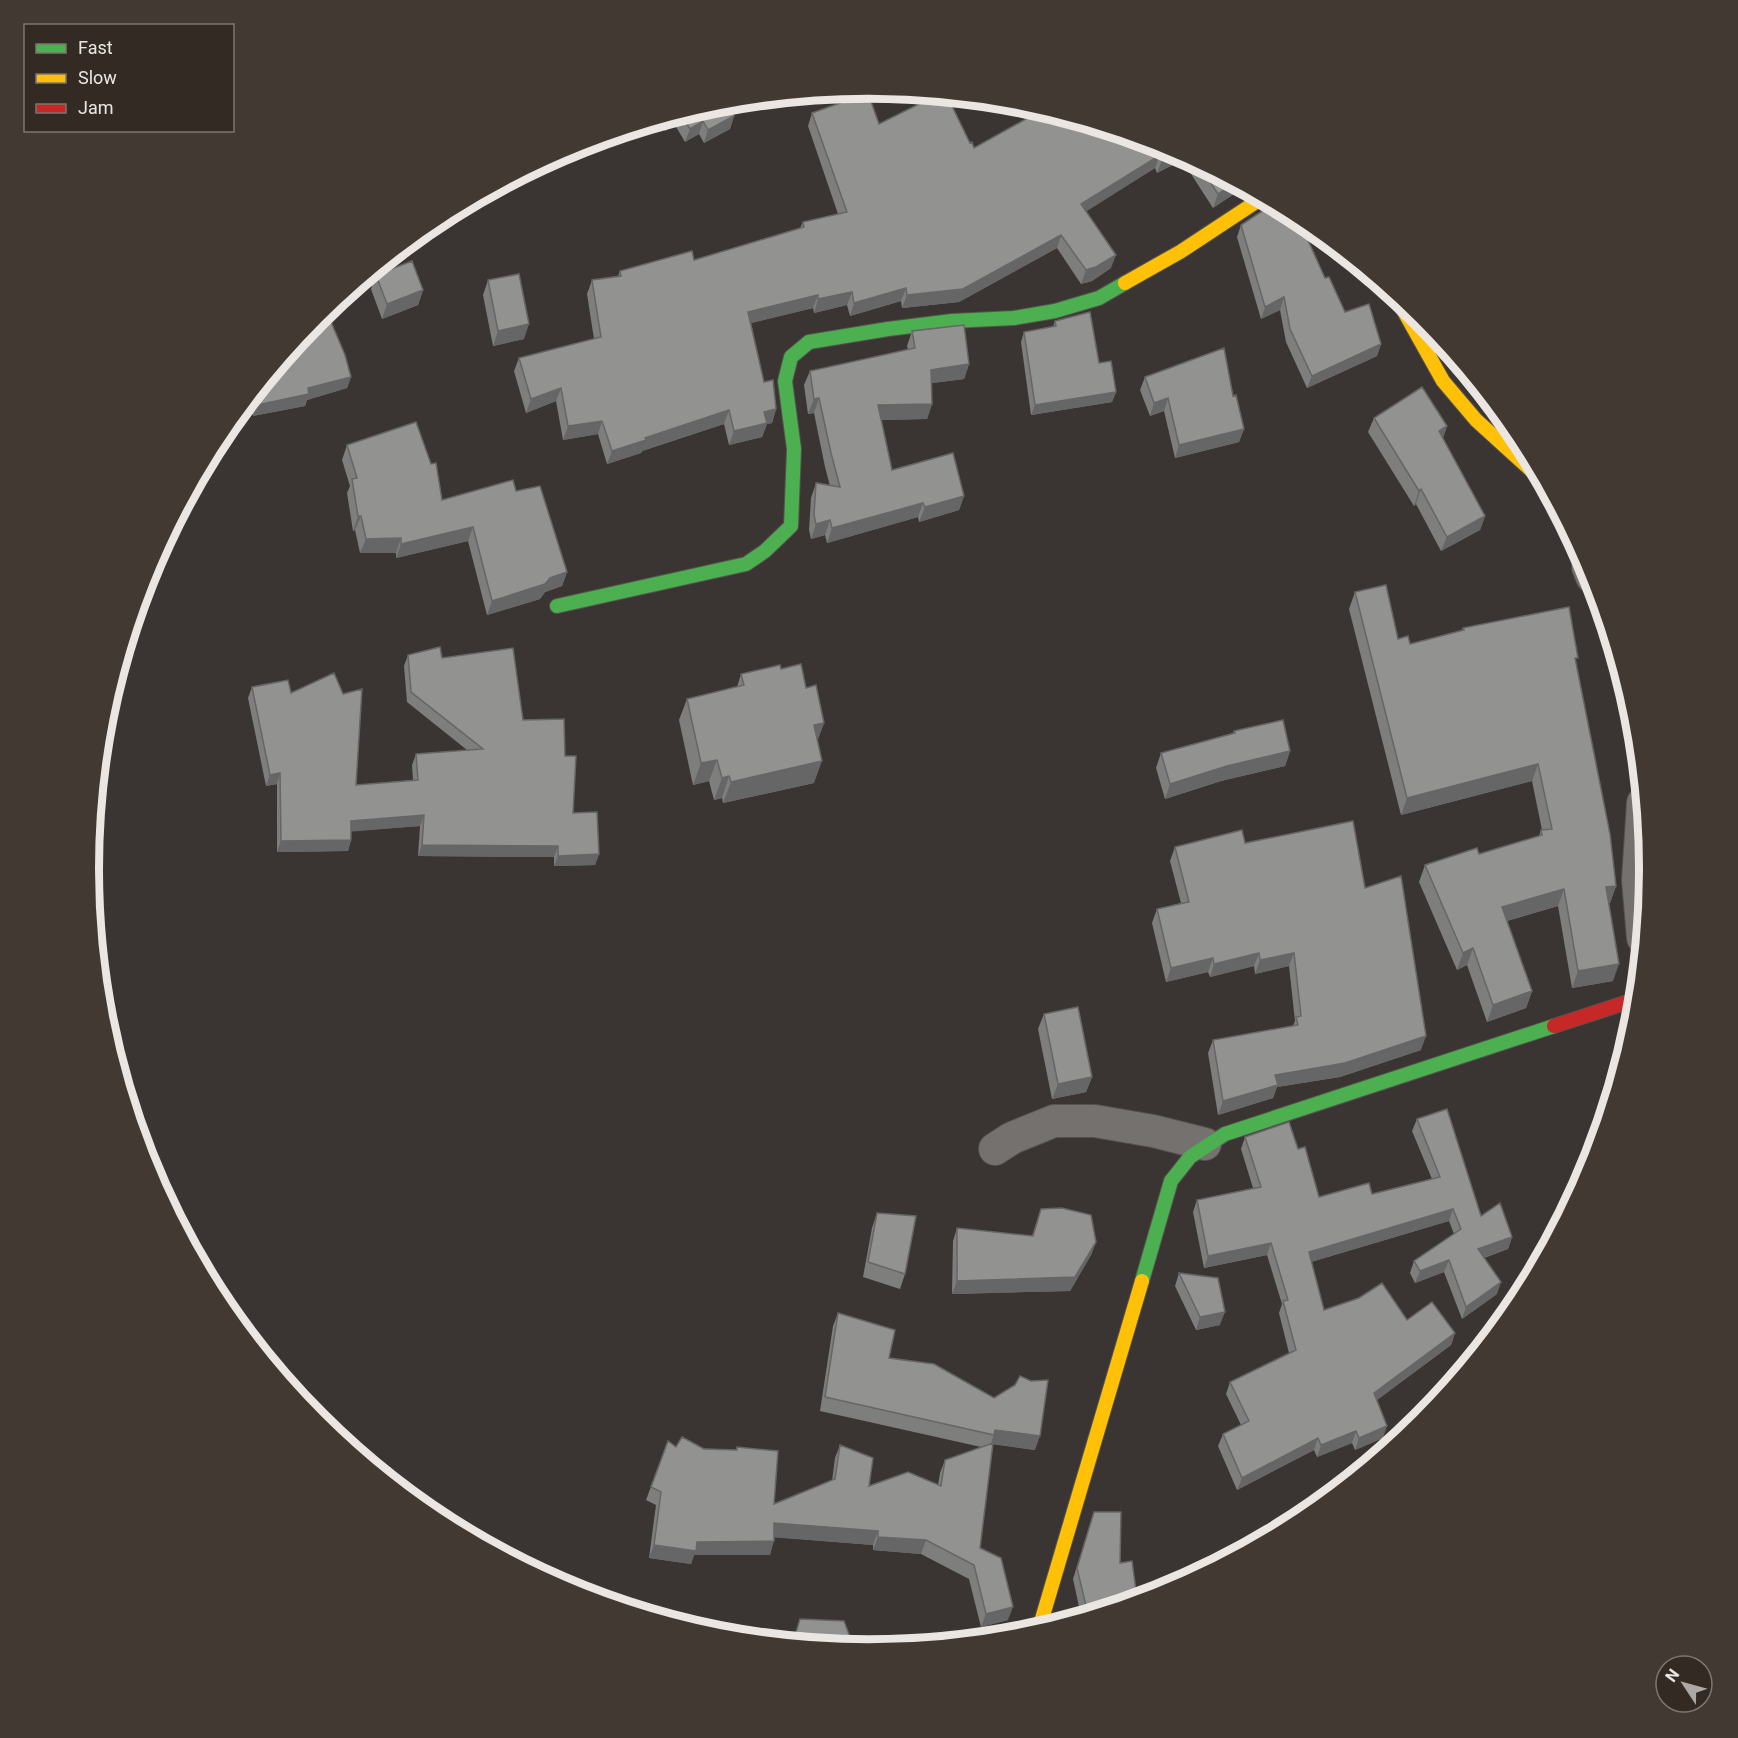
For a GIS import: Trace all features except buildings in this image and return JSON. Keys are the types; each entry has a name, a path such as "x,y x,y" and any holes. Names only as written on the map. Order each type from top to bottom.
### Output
{"street":[{"path":"557,606 746,564 765,551 790,526 794,449 785,381 791,357 808,342 942,322 1014,318 1055,311 1099,298 1180,252 1255,203"},
{"path":"1410,322 1443,381 1476,420 1522,462"},
{"path":"1638,884 1639,866"},
{"path":"1042,1619 1162,1214 1167,1189 1182,1166 1205,1144 1225,1134 1627,1002"},
{"path":"995,1149 1012,1138 1054,1121 1095,1121 1153,1131 1205,1144"}],"traffic: fast":[{"path":"557,606 746,564 765,551 791,526 794,449 785,381 791,357 809,342 888,329 952,321 1014,318 1055,311 1099,298 1125,283"},
{"path":"1142,1281 1171,1181 1190,1157 1225,1134 1554,1026"}],"traffic: slow":[{"path":"1125,283 1180,252 1255,203"},
{"path":"1410,322 1443,381 1476,420 1522,462"},
{"path":"1042,1619 1142,1281"}],"traffic: jam":[{"path":"1554,1026 1627,1002"}]}
